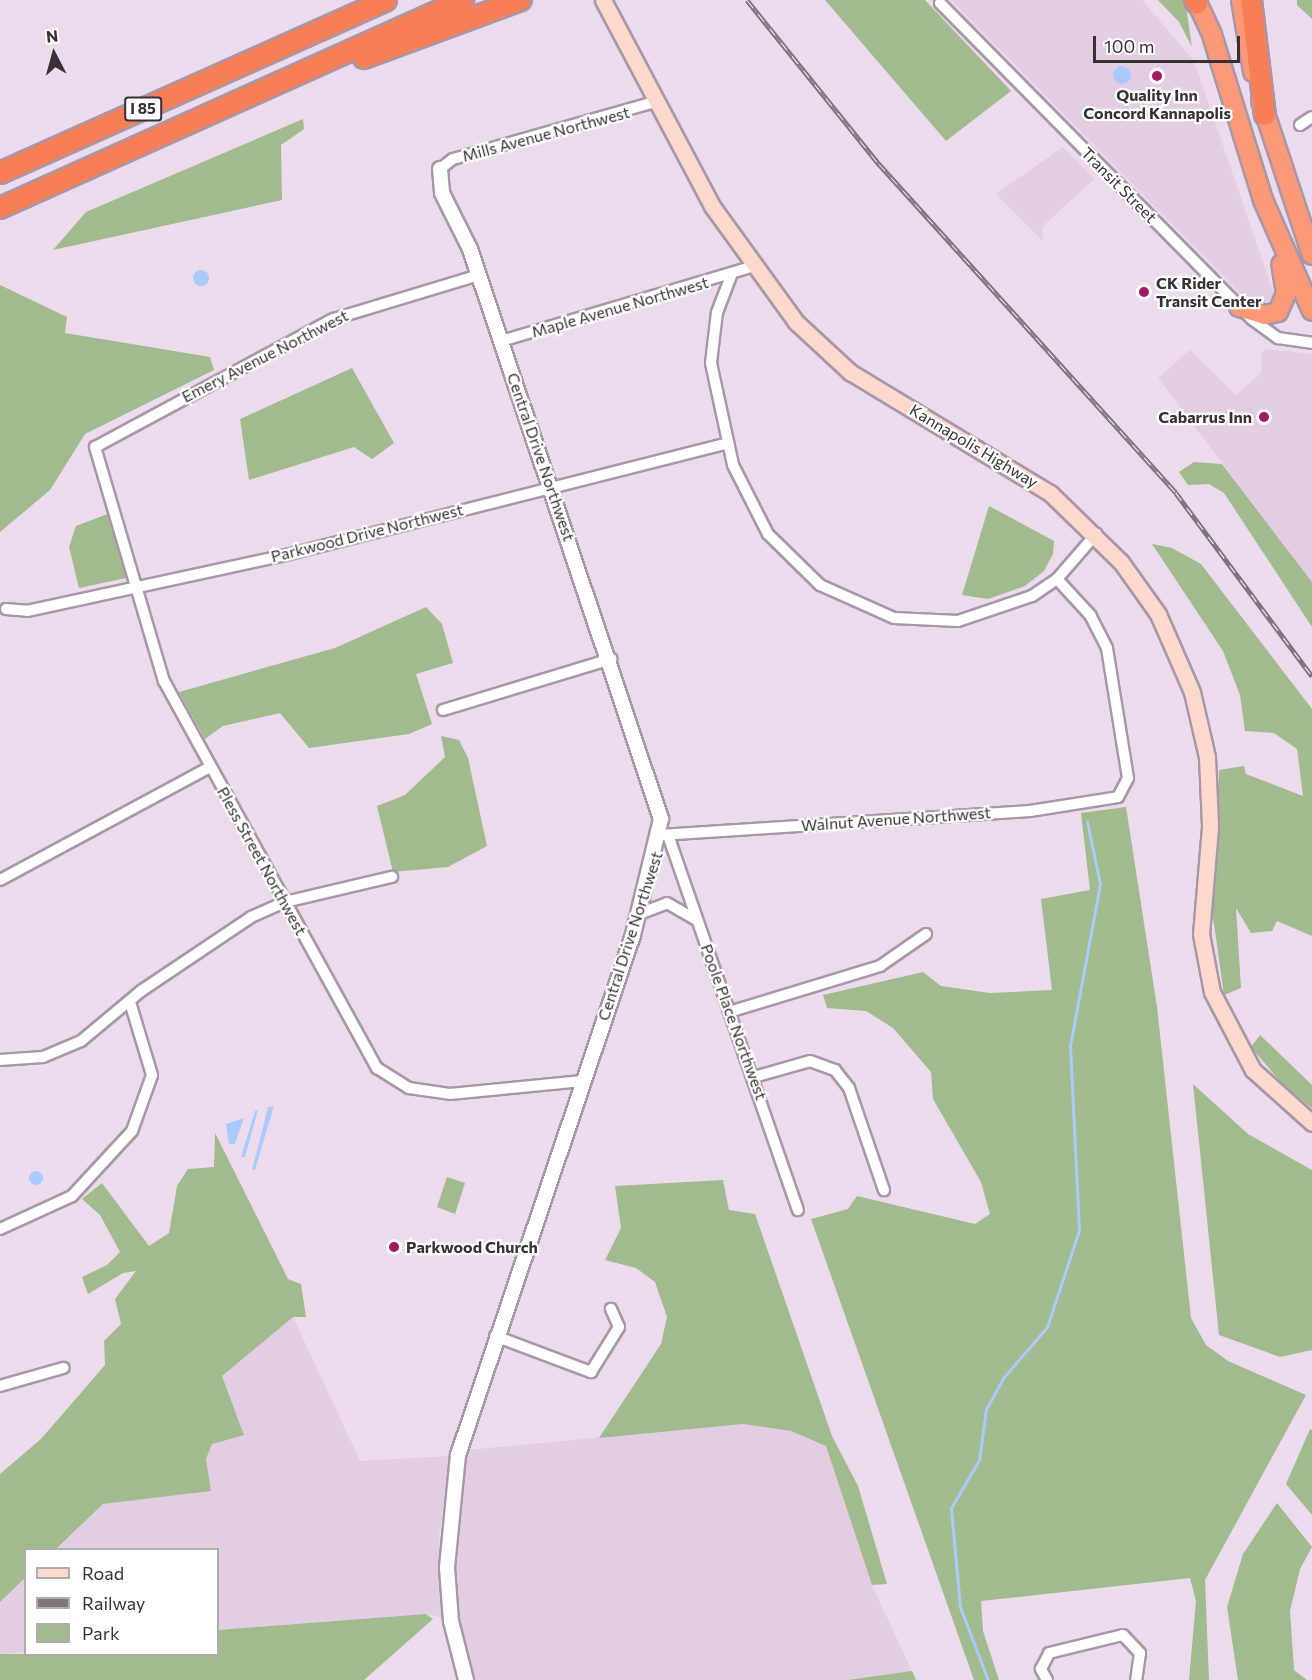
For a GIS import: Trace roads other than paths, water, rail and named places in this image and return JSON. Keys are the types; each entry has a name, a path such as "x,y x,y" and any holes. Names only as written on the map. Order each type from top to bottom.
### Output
{"highway":[{"path":"286,45 366,0"},
{"name":"I 85","path":"0,173 386,0"},
{"name":"I 85","path":"0,208 215,114 464,0"},
{"path":"215,114 521,0"},
{"path":"1241,0 1265,115 1312,255"},
{"path":"1251,0 1265,115"},
{"path":"1196,1 1275,230 1312,311"},
{"path":"1239,307 1265,315 1283,307 1286,294 1275,230"}],"main road":[{"name":"Kannapolis Highway","path":"603,0 740,272 836,361 1024,474 1096,534 1158,614 1199,715 1210,804 1201,934 1220,1012 1253,1070 1312,1123"}],"street":[{"name":"Transit Street","path":"940,3 1239,307 1271,334 1312,343"},
{"name":"Mills Avenue Northwest","path":"440,169 453,159 654,102"},
{"path":"1300,125 1312,117"},
{"name":"Central Drive Northwest","path":"440,169 442,193 479,275 659,801 664,835 495,1336 458,1455 447,1523 451,1621 466,1680"},
{"name":"Maple Avenue Northwest","path":"501,341 740,272"},
{"path":"740,272 717,312 711,363 728,443 742,491 768,534 820,585 875,612 958,621 1023,600 1057,579 1096,534"},
{"name":"Emery Avenue Northwest","path":"95,447 333,319 479,275"},
{"name":"Parkwood Drive Northwest","path":"6,609 27,611 140,587 728,443"},
{"name":"Pless Street Northwest","path":"95,447 140,587 164,681 377,1068 400,1084 450,1094 582,1081"},
{"name":"Walnut Avenue Northwest","path":"664,835 1030,811 1109,801 1126,787 1107,648 1091,616 1057,579"},
{"path":"443,710 611,659"},
{"path":"0,880 210,768"},
{"name":"Poole Place Northwest","path":"664,835 754,1077 798,1210"},
{"path":"0,1059 59,1053 208,943 285,902 392,877"},
{"path":"639,914 666,903 697,920"},
{"path":"729,1012 880,966 926,934"},
{"path":"0,1230 72,1196 132,1131 152,1075 130,1002"},
{"path":"754,1077 810,1061 835,1070 849,1088 884,1190"},
{"path":"495,1336 591,1372 619,1328 611,1309"},
{"path":"0,1386 63,1368"},
{"path":"1047,1680 1041,1669 1049,1653 1123,1635 1137,1644 1140,1653 1136,1680"}],"water":[{"path":"1122,66 1128,69 1131,75 1128,81 1122,84 1116,81 1113,75 1116,69"},
{"path":"201,270 209,278 201,286 193,278"},
{"path":"274,1106 255,1170 252,1170 268,1107"},
{"path":"258,1110 245,1157 241,1157 255,1111"},
{"path":"244,1118 235,1144 229,1144 226,1124"},
{"path":"33,1171 39,1171 43,1178 39,1185 33,1185 29,1181 29,1175"}],"waterway":[{"path":"988,1680 960,1607 951,1508 979,1460 986,1409 1003,1378 1047,1327 1079,1230 1070,1046 1100,884 1087,821"}],"railway":[{"path":"747,0 879,164 1176,493 1312,676"}],"place":[{"name":"Quality Inn Concord Kannapolis","path":"1157,76"},
{"name":"CK Rider Transit Center","path":"1144,292"},
{"name":"Cabarrus Inn","path":"1264,417"},
{"name":"Parkwood Church","path":"394,1247"}]}
